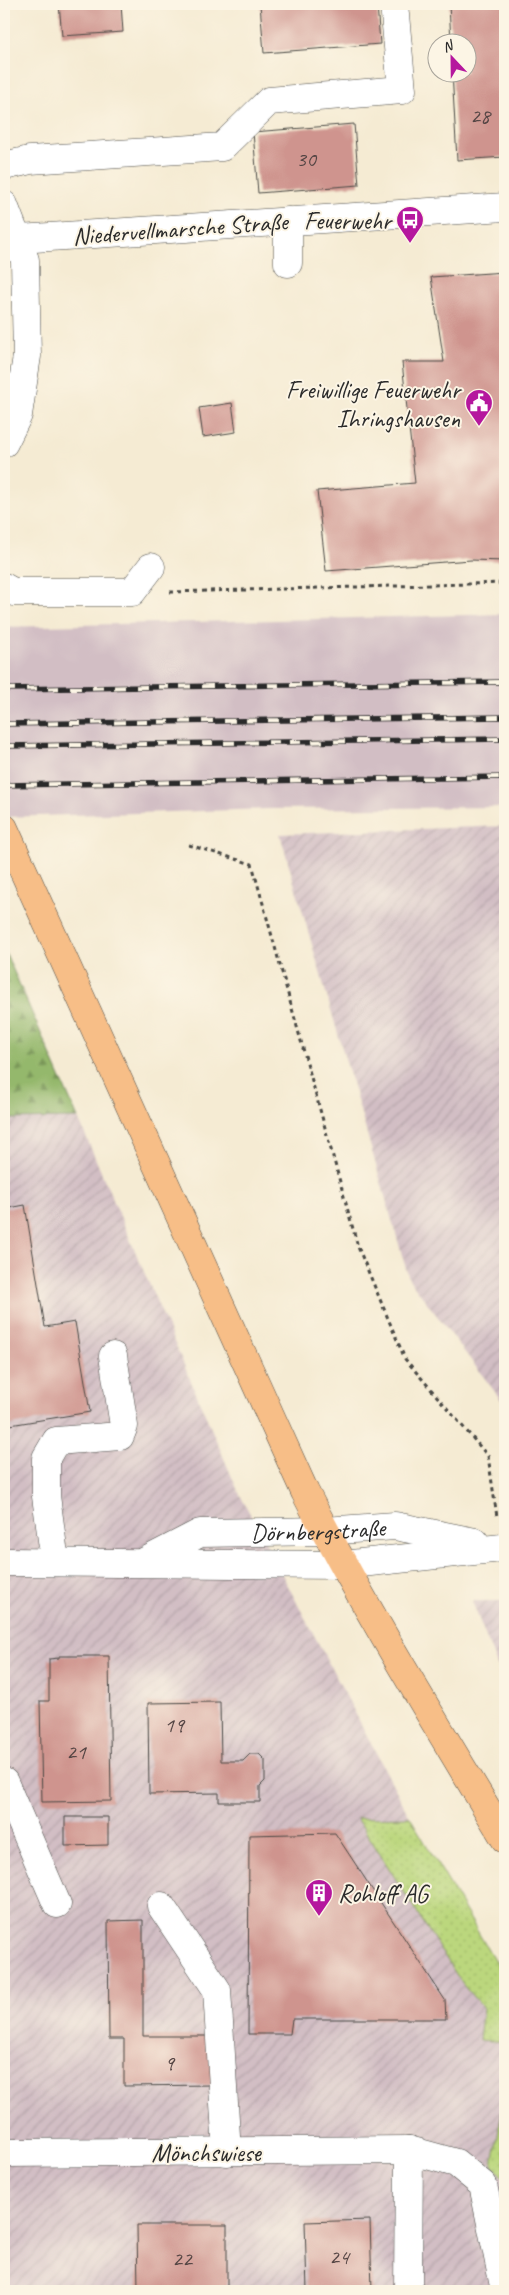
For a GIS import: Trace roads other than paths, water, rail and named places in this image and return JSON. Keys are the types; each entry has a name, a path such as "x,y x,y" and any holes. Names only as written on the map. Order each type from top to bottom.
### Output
{"main road":[{"path":"4,828 279,1437 325,1531 342,1565 505,1839"}],"street":[{"path":"4,166 30,160 222,147 269,101 402,90 394,4"},
{"path":"4,205 11,239 25,260 27,356 18,415 4,443"},
{"name":"Niedervellmarsche Straße","path":"11,239 505,207"},
{"path":"288,221 288,263"},
{"path":"4,586 14,592 132,592 151,567"},
{"path":"55,1562 46,1496 46,1458 56,1442 120,1436 124,1426 114,1356"},
{"name":"Dörnbergstraße","path":"140,1564 200,1533 325,1531 395,1526 503,1548"},
{"name":"Dörnbergstraße","path":"4,1562 342,1565 503,1548"},
{"path":"4,1782 57,1904"},
{"path":"161,1906 217,1990 228,2152"},
{"path":"408,2291 409,2150"},
{"name":"Mönchswiese","path":"4,2153 409,2150 456,2163 483,2185 505,2291"}],"railway":[{"path":"4,689 505,682"},
{"path":"4,724 505,717"},
{"path":"4,746 505,739"},
{"path":"4,785 505,777"}],"place":[{"name":"Feuerwehr","path":"410,244"},
{"name":"Freiwillige Feuerwehr Ihringshausen","path":"479,427"},
{"name":"Rohloff AG","path":"319,1917"}]}
